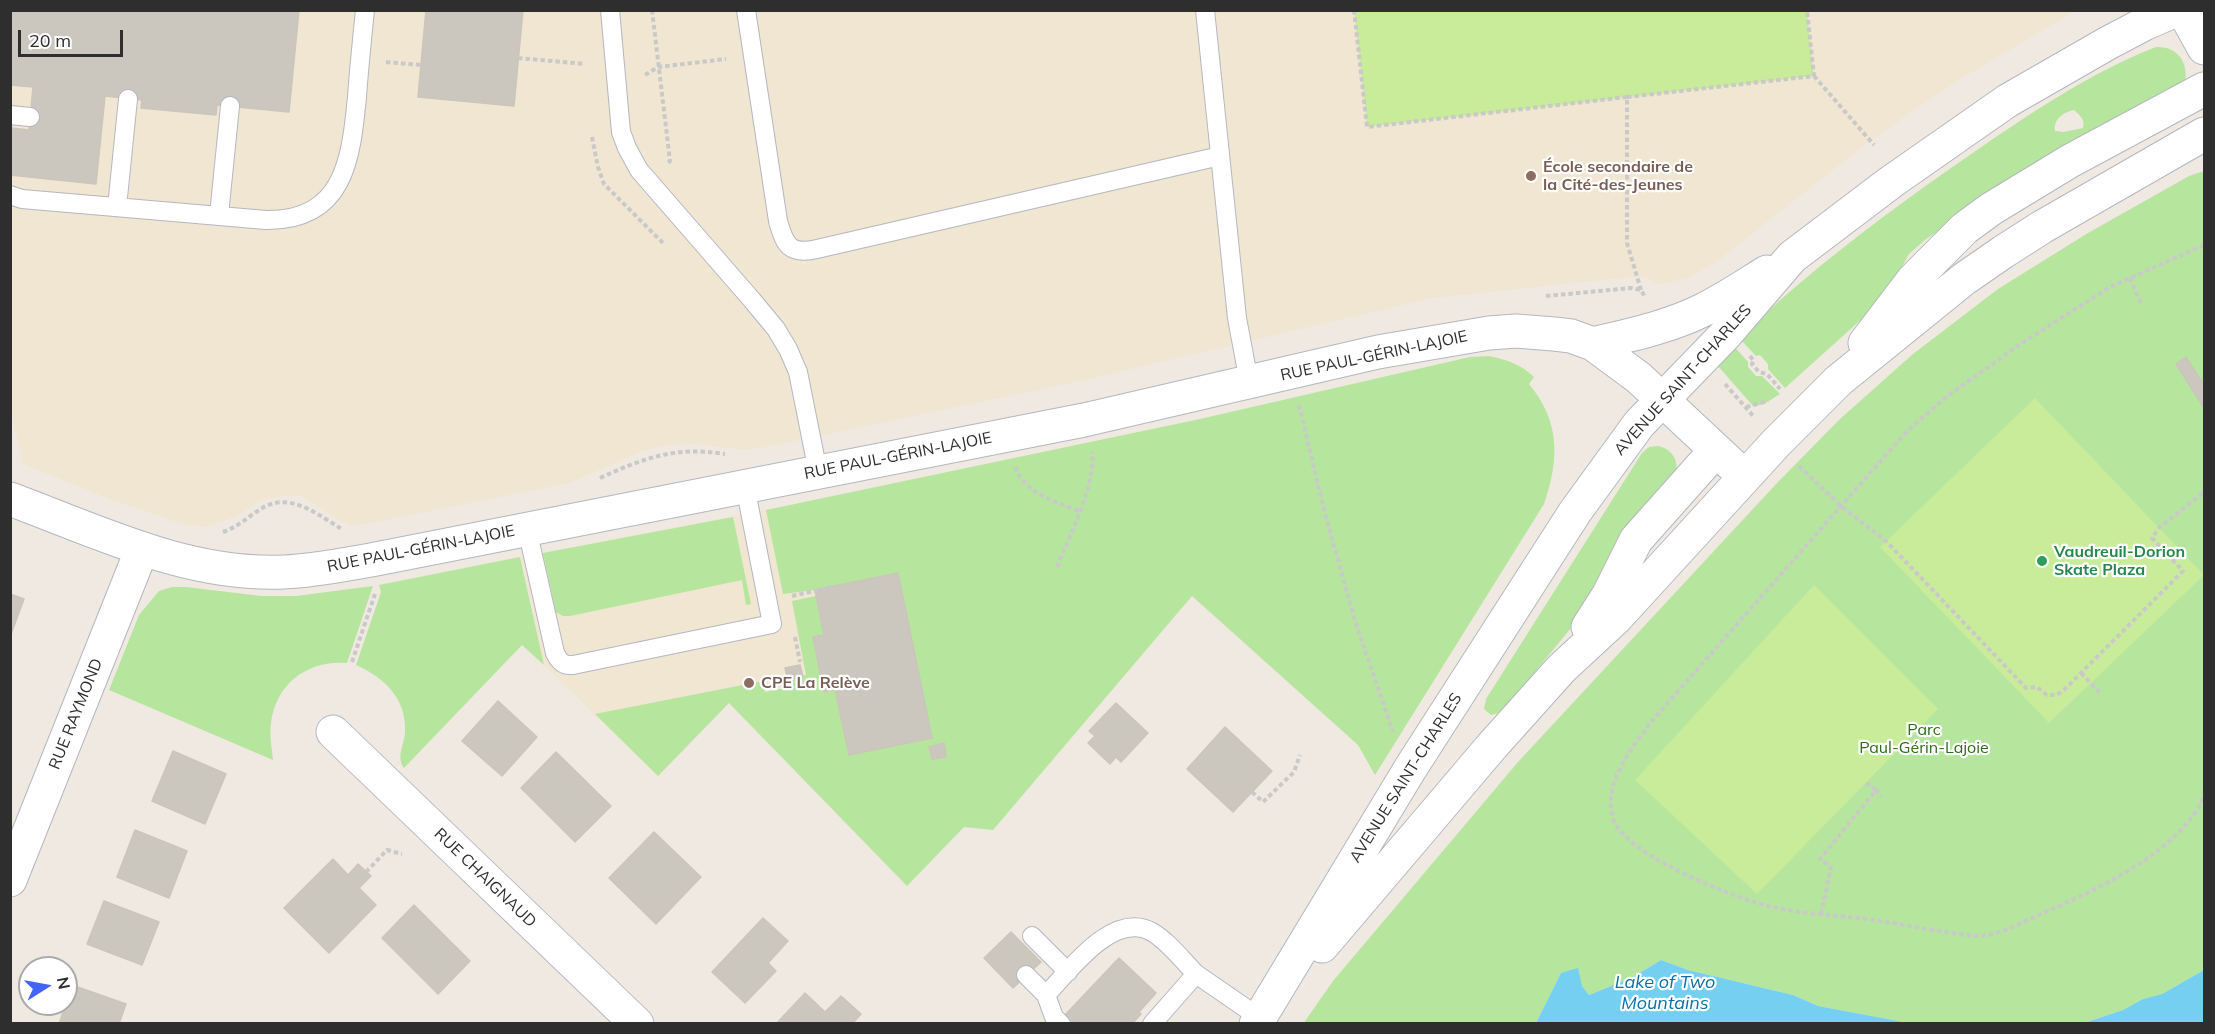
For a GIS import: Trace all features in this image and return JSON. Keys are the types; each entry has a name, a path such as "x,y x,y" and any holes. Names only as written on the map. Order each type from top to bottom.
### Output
{"main road":[{"name":"AVENUE SAINT-CHARLES","path":"1258,1021 1410,770 1575,512 1616,454 1662,400 1725,335 1792,257 1891,182 2007,100 2108,43 2176,10"},
{"path":"2183,10 2205,48"},
{"path":"1838,381 1913,280 1965,228 1991,208 2070,161 2205,89"},
{"name":"AVENUE SAINT-CHARLES","path":"1258,1021 1492,746 1561,669 1615,619 1745,477 1838,381 1964,279 2003,252 2042,227 2205,134"},
{"path":"1593,344 1669,324 1703,310 1792,257"},
{"name":"RUE PAUL-GÉRIN-LAJOIE","path":"10,499 179,561 257,572 284,572 337,566 527,529 739,471 818,472 1080,421 1378,352 1489,333 1516,332 1570,336 1593,344 1622,364 1745,477"},
{"path":"1561,669 1609,594 1636,540 1716,450"},
{"name":"RUE RAYMOND","path":"10,880 142,549"},
{"name":"RUE CHAIGNAUD","path":"333,732 637,1023"}],"lane":[{"path":"10,195 22,199 282,220 314,209 331,194 348,164 365,10"},
{"path":"610,10 621,132 627,148 639,170 776,329 798,372 818,472"},
{"path":"746,10 778,221 783,239 794,250 803,252 818,249 1220,156"},
{"path":"1205,10 1237,318 1249,382"},
{"path":"117,207 128,99"},
{"path":"219,215 230,106"},
{"path":"10,116 30,117"},
{"path":"527,529 555,653 560,661 567,665 772,624 739,471"},
{"path":"1046,995 1098,942 1111,932 1139,928 1161,938 1196,974 1258,1021"},
{"path":"1032,936 1068,972"},
{"path":"1152,1023 1196,974"},
{"path":"1026,975 1046,995 1054,1017 1061,1023"}],"path":[{"path":"652,10 670,161"},
{"path":"1354,10 1367,127 1814,76"},
{"path":"1807,10 1814,76 1874,145"},
{"path":"518,58 585,64"},
{"path":"645,75 658,67 734,58"},
{"path":"360,60 421,65"},
{"path":"1627,97 1627,243 1642,294"},
{"path":"2205,245 2110,287 1950,394 1908,430 1650,723 1623,761 1611,801 1613,819 1621,832 1638,848 1661,862 1751,902 1797,912 1861,918 1976,936 1994,934 2071,899 2137,865 2168,844 2190,821 2205,797"},
{"path":"2130,278 2142,306"},
{"path":"1748,354 1754,361 1752,364 1759,372 1767,374 1781,391 1777,395"},
{"path":"1719,378 1745,408 1772,399"},
{"path":"1297,395 1324,510 1356,624 1392,731 1398,737"},
{"path":"1057,567 1090,482 1093,466 1090,442"},
{"path":"591,482 637,462 661,454 681,451 704,451 739,471"},
{"path":"1013,459 1020,479 1035,492 1079,511"},
{"path":"1795,462 1841,506 1886,541 2026,688 2037,687 2047,695 2057,695 2183,571 2152,538 2159,528 2205,492"},
{"name":"RUE PAUL-GÉRIN-LAJOIE","path":"216,534 230,530 266,506 294,503 304,506 346,531"},
{"path":"352,662 376,585"},
{"path":"2081,673 2100,693"},
{"path":"1252,792 1263,802 1294,772 1300,755"},
{"path":"1866,783 1882,796"},
{"path":"1821,914 1831,867 1820,859 1876,790"},
{"path":"366,872 387,850 402,854"}],"shaded area":[{"path":"10,11 2075,11 1955,82 1871,140 1716,262 1694,275 1668,283 1658,284 1647,278 1631,277 1432,298 1080,381 766,447 745,450 697,444 667,445 643,451 569,483 365,524 351,525 341,521 302,496 283,496 261,500 237,516 205,527 182,524 110,499 23,464 10,407"},
{"name":"CPE La Relève","path":"899,484 940,700 907,886 729,703 658,776 544,665 521,557"}],"green space":[{"path":"1354,11 1807,11 1814,76 1367,127"},
{"path":"2156,47 2170,49 2183,62 2185,82 1980,204 1926,239 1909,254 1891,286 1874,308 1785,388 1768,369 1768,364 1760,355 1756,356 1739,338 1821,265 1937,178 2058,96","holes":["2074,110 2083,120 2083,128 2064,132 2055,131 2060,117"]},
{"name":"Parc Paul-Gérin-Lajoie","path":"2204,171 2204,970 2162,994 2143,999 2123,1010 2084,1023 1909,1023 1818,1006 1793,995 1688,970 1661,960 1631,978 1589,995 1582,986 1561,973 1536,1023 1303,1024 1333,981 1518,762 1778,482 1840,419 1913,354 1998,289 2088,233 2189,176"},
{"path":"1732,344 1748,362 1748,367 1756,376 1762,376 1780,394 1764,404 1753,406 1718,366"},
{"path":"1489,356 1513,363 1534,377 1529,384 1547,413 1554,442 1549,488 1544,504 1375,775 1358,745 1192,596 993,830 964,827 907,886 729,703 658,776 595,714 763,681 765,692 790,687 788,680 806,675 792,601 816,596 824,635 813,637 824,691 835,689 849,754 931,738 898,574 783,594 766,510 1200,419 1470,357"},
{"name":"Vaudreuil-Dorion Skate Plaza","path":"2035,398 2204,575 2049,723 1880,547"},
{"path":"1658,446 1674,456 1675,474 1580,617 1502,712 1491,715 1484,709 1486,699 1642,453 1649,447"},
{"path":"733,517 751,604 746,605 742,580 570,616 563,616 556,612 543,553"},
{"path":"520,557 544,665 522,645 404,768 401,755 405,721 398,700 385,683 356,665 381,592 379,585"},
{"path":"1814,585 1938,709 1757,894 1635,780"},
{"path":"373,586 347,663 319,665 307,670 296,677 280,696 270,727 273,760 109,690 139,615 159,591 172,587 186,587 261,596 296,596"}],"water":[{"name":"Lake of Two Mountains","path":"1661,960 1688,970 1793,995 1818,1006 1909,1023 1536,1023 1561,973 1578,968 1582,986 1589,995 1631,978"},
{"path":"2204,970 2204,1023 2084,1023 2123,1010 2143,999 2162,994"}],"building":[{"path":"10,10 299,10 289,112 217,105 216,115 141,108 142,100 105,96 96,184 10,175 11,128 29,130 33,87 10,85"},
{"path":"426,10 523,10 514,106 418,97"},
{"path":"2186,357 2204,385 2204,408 2176,364"},
{"path":"898,573 932,738 849,755 835,689 824,692 813,637 824,635 815,590"},
{"path":"10,594 24,599 10,637"},
{"path":"800,665 803,677 788,680 785,668"},
{"path":"498,701 537,737 502,776 462,741"},
{"path":"1116,703 1148,733 1121,762 1116,757 1110,764 1088,743 1095,736 1089,731"},
{"path":"1225,727 1272,771 1233,812 1187,769"},
{"path":"944,743 946,757 932,759 929,747"},
{"path":"173,751 226,774 205,824 152,801"},
{"path":"556,752 611,806 575,842 521,788"},
{"path":"135,830 187,851 169,898 117,877"},
{"path":"654,832 701,877 656,924 609,878"},
{"path":"333,859 348,875 358,864 371,876 359,888 376,905 329,953 284,908"},
{"path":"104,901 159,922 142,965 87,944"},
{"path":"414,905 470,961 438,994 382,938"},
{"path":"763,918 788,941 768,963 776,971 745,1003 712,972"},
{"path":"1011,932 1041,962 1013,988 984,958"},
{"path":"1119,958 1156,993 1139,1012 1141,1014 1132,1024 1072,1024 1064,1016"},
{"path":"78,987 126,1004 119,1024 59,1024 62,1016 78,1016"},
{"path":"805,993 825,1012 841,996 861,1014 852,1024 776,1024"}],"place":[{"name":"École secondaire de la Cité-des-Jeunes","path":"1531,176"},
{"name":"Vaudreuil-Dorion Skate Plaza","path":"2042,561"},
{"name":"CPE La Relève","path":"749,683"}]}
